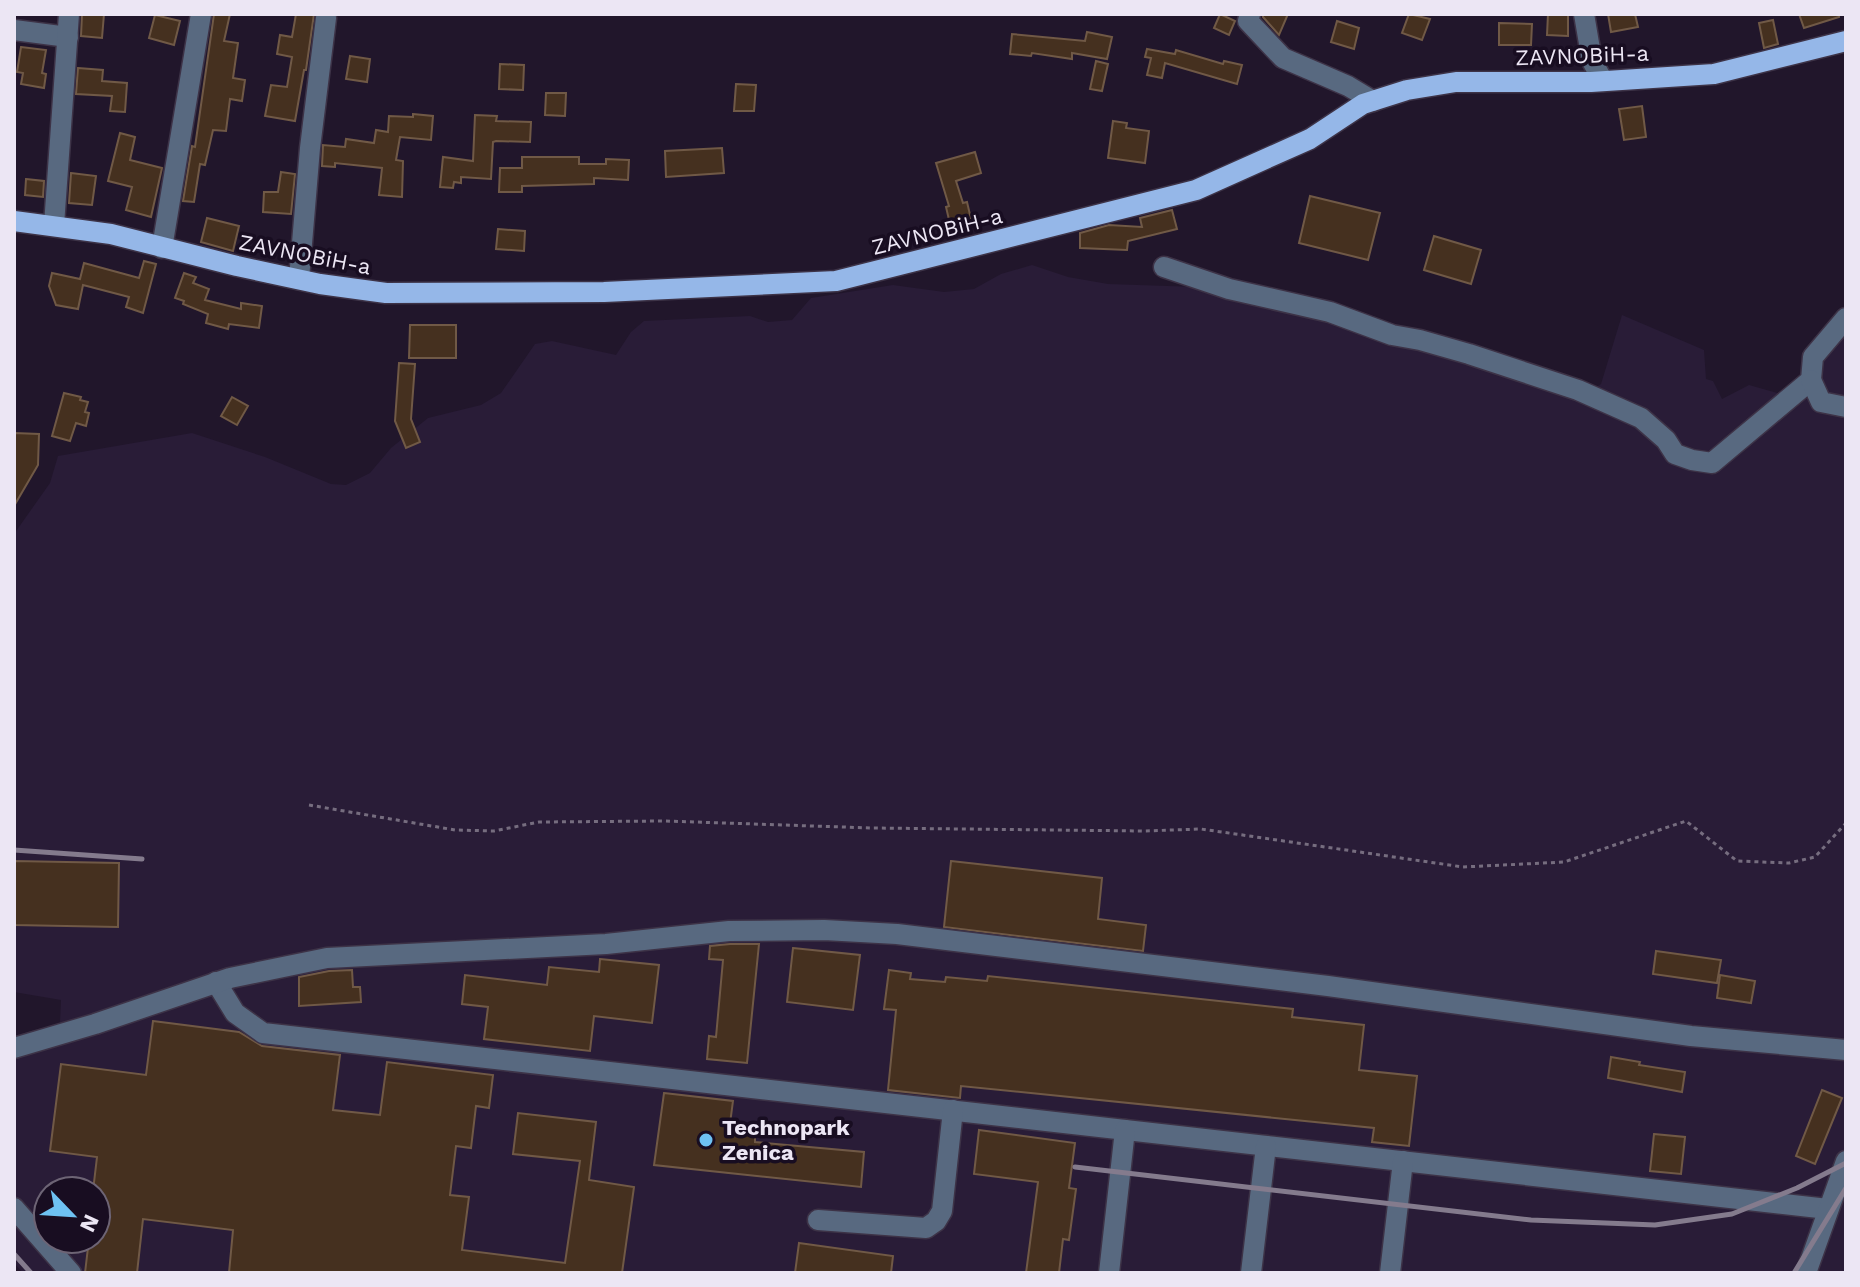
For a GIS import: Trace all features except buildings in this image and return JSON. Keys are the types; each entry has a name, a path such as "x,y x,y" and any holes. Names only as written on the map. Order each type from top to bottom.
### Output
{"main road":[{"name":"ZAVNOBiH-a","path":"14,221 111,234 299,279 386,293 604,292 836,281 1196,190 1310,139 1363,104 1407,90 1456,82 1603,81 1714,74 1846,41"}],"street":[{"path":"54,225 69,14"},
{"path":"162,248 201,14"},
{"path":"1250,14 1248,21 1283,58 1348,86 1373,101"},
{"path":"1584,14 1592,61 1603,81"},
{"path":"299,279 310,148 326,18"},
{"path":"14,30 68,37"},
{"path":"1164,267 1229,289 1330,312 1392,335 1469,354 1578,390 1641,418 1666,440 1675,454 1692,460 1712,463 1811,380"},
{"path":"1846,318 1813,357 1811,380 1821,402 1846,407"},
{"path":"14,1048 216,982 342,957 606,944 729,931 824,930 897,934 1484,1006 1691,1036 1846,1050"},
{"path":"216,982 235,1013 263,1033 1828,1209"},
{"path":"818,1220 926,1228 936,1221 942,1211 953,1110"},
{"path":"1109,1273 1125,1130"},
{"path":"1251,1273 1266,1146"},
{"path":"1390,1273 1403,1161"},
{"path":"1806,1273 1846,1161"},
{"path":"14,1208 71,1273"}],"path":[{"path":"309,805 455,830 494,831 539,822 634,821 872,828 1201,829 1463,867 1564,862 1686,821 1737,861 1789,863 1815,857 1846,823"}],"shaded area":[{"path":"1032,265 1068,277 1108,284 1198,287 1595,388 1601,384 1622,315 1704,350 1706,379 1713,381 1722,399 1749,385 1781,394 1804,386 1846,309 1846,1273 23,1273 14,1263 14,1036 60,1023 61,1000 14,992 14,534 50,483 58,456 192,433 265,457 331,484 346,485 370,473 391,448 428,418 481,405 501,393 535,344 552,341 616,355 631,332 644,321 750,316 768,322 792,320 811,298 893,285 944,292 974,289 1001,274"}],"railway":[{"path":"14,850 142,859"},
{"path":"1075,1167 1531,1220 1655,1225 1732,1214 1797,1188 1846,1163"},
{"path":"1794,1273 1846,1188"},
{"path":"14,1254 31,1273"}],"place":[{"name":"Technopark Zenica","path":"706,1140"}]}
